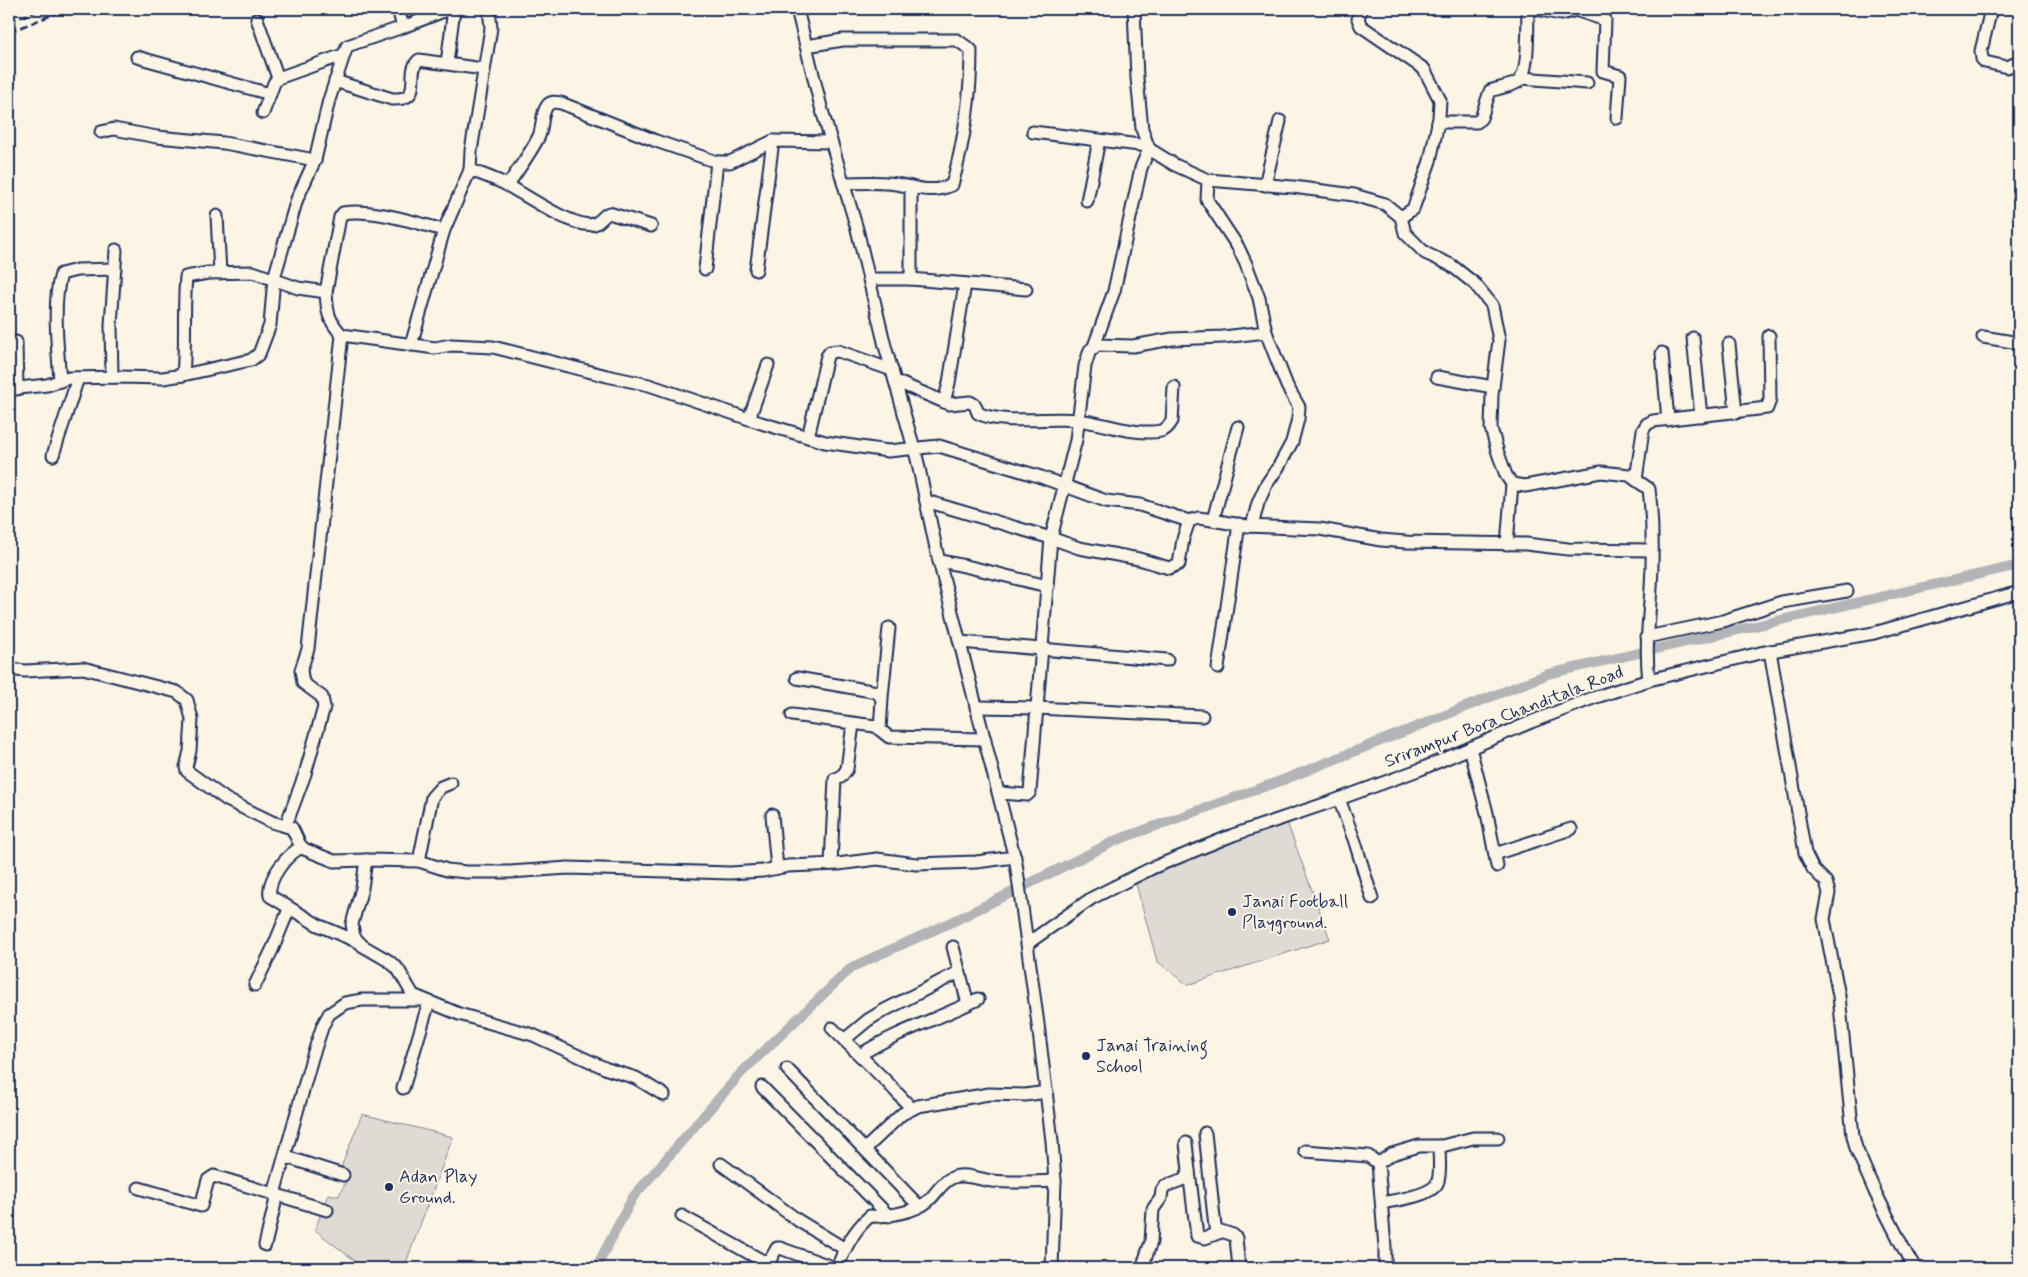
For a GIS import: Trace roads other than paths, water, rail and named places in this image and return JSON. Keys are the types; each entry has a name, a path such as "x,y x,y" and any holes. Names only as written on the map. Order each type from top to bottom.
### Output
{"street":[{"path":"398,9 403,27"},
{"path":"16,342 13,389 78,378 163,378 251,360 259,354 270,325 274,278 297,199 315,160 335,81 347,46 449,9"},
{"path":"447,63 454,9"},
{"path":"412,345 444,230 470,170 471,151 491,28 489,9"},
{"path":"797,9 914,449 939,561 1016,862 1028,943 1055,1181 1052,1268"},
{"path":"1093,349 1114,290 1141,168 1149,147 1142,129 1136,78 1134,9"},
{"path":"1362,9 1358,19 1361,26 1424,70 1440,100 1438,122 1430,161 1413,209 1401,217"},
{"path":"1438,122 1477,122 1481,118 1490,91 1514,84 1521,78 1526,58 1528,9"},
{"path":"1539,9 1561,14 1580,10 1605,20 1603,71 1620,76 1617,118"},
{"path":"1990,9 1980,51 1982,59 1985,62 2007,67 2019,62"},
{"path":"258,18 278,78"},
{"path":"806,46 843,40 956,40 971,50 971,89 959,159 952,185 940,190 911,188 888,183 843,183"},
{"path":"263,112 278,78 343,55"},
{"path":"137,56 270,94"},
{"path":"335,81 392,99 402,100 410,94 417,62 428,61 484,69"},
{"path":"1521,78 1587,83"},
{"path":"508,186 540,134 544,112 552,102 561,103 656,141 717,162 730,162 773,141 831,142"},
{"path":"1265,185 1280,122"},
{"path":"101,132 114,129 157,137 224,143 315,160"},
{"path":"1033,132 1149,147 1175,165 1208,180 1354,195 1385,204 1401,217 1405,233 1425,253 1452,265 1475,284 1492,305 1499,340 1493,387 1491,428 1506,475 1512,484 1507,544"},
{"path":"1086,201 1100,140"},
{"path":"756,270 773,141"},
{"path":"704,269 717,162"},
{"path":"470,170 508,186 535,203 576,221 591,225 596,224 606,213 609,213 652,226"},
{"path":"1208,180 1207,200 1242,256 1259,298 1266,332 1287,386 1299,406 1298,420 1292,442 1262,494 1252,526"},
{"path":"911,188 911,279"},
{"path":"444,230 390,217 351,211 343,212 340,217 326,292 327,309 332,324 342,335 434,348 451,344 493,347 648,385 824,442 888,451 939,446 1106,501 1140,505 1189,521 1198,518 1252,526 1320,529 1381,540 1406,542 1526,544 1568,549 1652,550"},
{"path":"217,216 220,273"},
{"path":"112,377 110,326 116,250"},
{"path":"60,381 57,320 61,274 77,270 115,269"},
{"path":"183,375 186,342 184,299 186,277 253,272 298,288 326,292"},
{"path":"869,279 911,279 1026,289"},
{"path":"944,402 949,383 965,284"},
{"path":"999,793 1026,795 1030,792 1051,538 1076,440 1085,366 1090,350 1098,345 1133,346 1172,339 1223,337 1266,332"},
{"path":"286,825 305,774 324,707 322,697 302,683 301,677 308,649 342,335"},
{"path":"1636,480 1643,430 1647,424 1653,421 1765,409 1769,405 1769,336"},
{"path":"1983,337 2019,343"},
{"path":"1693,338 1701,416"},
{"path":"1729,344 1736,413"},
{"path":"808,437 827,356 830,352 838,351 893,375 949,404 970,402 975,405 978,413 998,418 1078,420 1123,429 1151,431 1166,429 1172,421 1174,387"},
{"path":"1662,353 1668,420"},
{"path":"749,419 768,365"},
{"path":"1437,377 1493,387"},
{"path":"53,455 78,378"},
{"path":"1213,520 1238,427"},
{"path":"1512,484 1525,486 1601,472 1629,475 1649,489 1652,516 1652,550 1647,642 1648,680"},
{"path":"926,501 1079,548 1139,559 1169,568 1179,564 1183,539 1189,521"},
{"path":"1218,668 1240,524"},
{"path":"939,561 971,566 995,574 1048,586"},
{"path":"1647,642 1782,602 1847,591"},
{"name":"Srirampur Bora Chanditala Road","path":"1028,943 1092,898 1152,868 1233,835 1338,799 1470,748 1540,718 1648,680 1770,651 1874,633 2019,592"},
{"path":"880,729 889,628"},
{"path":"960,642 1168,660"},
{"path":"1770,651 1805,853 1813,869 1826,882 1829,893 1824,919 1839,996 1853,1136 1875,1192 1908,1257 1916,1268"},
{"path":"9,669 25,671 83,668 177,692 188,700 192,718 187,771 227,800 272,822 286,825 296,834 302,847 334,861 419,861 447,870 466,872 510,872 568,868 730,873 877,859 916,864 1016,862"},
{"path":"797,678 877,692 882,697"},
{"path":"976,708 1036,708 1202,716"},
{"path":"792,716 875,726 889,737 985,739"},
{"path":"831,864 835,778 841,776 847,770 853,724"},
{"path":"1470,748 1487,813 1497,866"},
{"path":"419,861 432,797 441,787 451,783"},
{"path":"1338,799 1355,842 1372,898"},
{"path":"772,815 776,868"},
{"path":"1495,854 1571,829"},
{"path":"302,847 286,858 270,889 269,894 271,898 318,925 356,941 389,961 398,969 413,995 459,1014 532,1035 607,1069 636,1078 664,1095"},
{"path":"356,941 352,924 362,888 366,860"},
{"path":"255,984 273,948 289,909"},
{"path":"860,1056 882,1041 973,1002 959,972 953,947"},
{"path":"844,1040 868,1020 959,972"},
{"path":"265,1245 275,1194 312,1058 323,1025 329,1014 345,1003 362,1000 425,1001"},
{"path":"403,1088 425,1001"},
{"path":"832,1028 912,1109"},
{"path":"787,1069 920,1206"},
{"path":"762,1087 889,1216"},
{"path":"865,1148 902,1114 918,1106 989,1094 1025,1095 1046,1092"},
{"path":"1205,1133 1215,1227 1221,1232 1233,1235 1236,1238 1239,1268"},
{"path":"1378,1163 1403,1150 1419,1146 1439,1146 1473,1138 1498,1138"},
{"path":"1186,1143 1197,1236 1205,1238 1221,1232"},
{"path":"1382,1203 1428,1192 1436,1187 1439,1174 1439,1146"},
{"path":"1305,1151 1368,1156 1378,1163 1386,1257 1385,1268"},
{"path":"286,1157 343,1175"},
{"path":"721,1164 799,1221 845,1249"},
{"path":"1142,1268 1151,1242 1153,1209 1161,1198 1162,1190 1165,1186 1184,1179 1189,1171"},
{"path":"139,1188 201,1206 208,1180 212,1176 327,1210"},
{"path":"682,1216 763,1261 770,1260 777,1248 780,1248 836,1268 845,1249 861,1224 870,1216 889,1216 920,1206 954,1177 960,1176 991,1181 1055,1181"}],"waterway":[{"path":"596,1268 633,1197 741,1073 852,967 952,922 1117,840 1283,780 1548,674 2019,565"}],"railway":[{"path":"9,22 42,9"},
{"path":"9,32 67,9"}],"place":[{"name":"Janai Football Playground.","path":"1232,912"},
{"name":"Janai Training School","path":"1086,1056"},
{"name":"Adan Play Ground.","path":"389,1187"}]}
